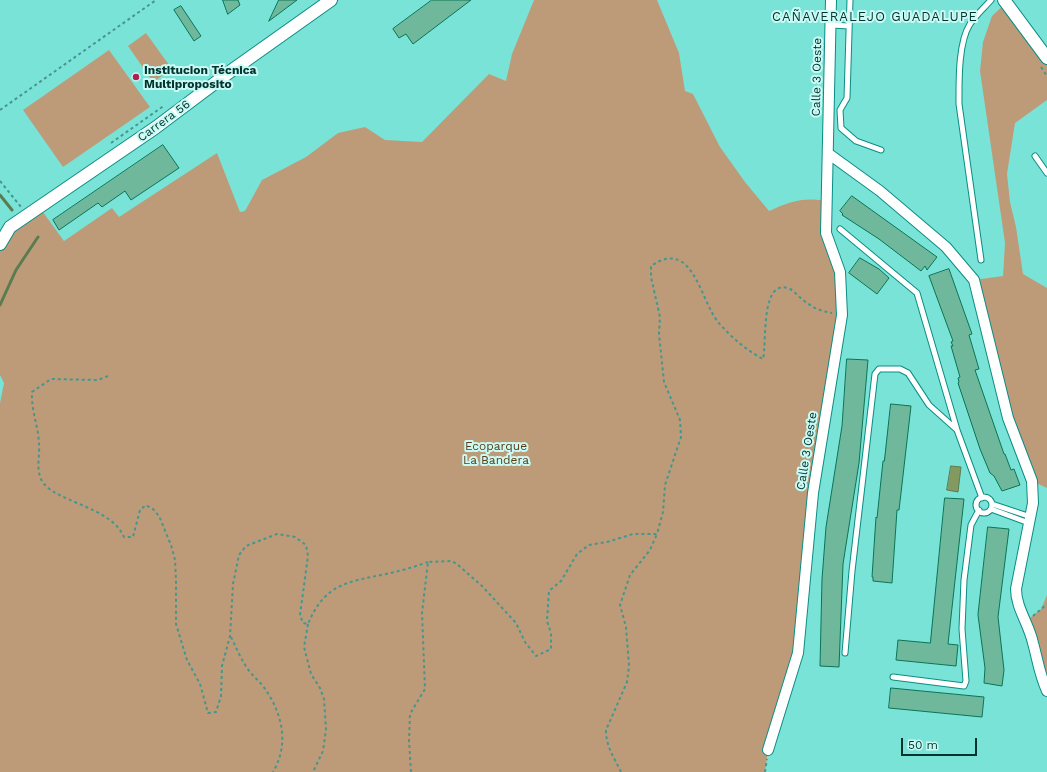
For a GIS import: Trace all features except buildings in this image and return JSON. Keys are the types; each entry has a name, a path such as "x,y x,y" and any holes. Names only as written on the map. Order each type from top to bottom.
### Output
{"street":[{"name":"Carrera 56","path":"0,244 10,227 155,128 231,71 331,0"},
{"name":"Calle 3 Oeste","path":"768,750 798,653 813,493 842,314 840,272 826,233 829,154 831,0"},
{"path":"1004,0 1045,50"},
{"path":"829,154 880,191 946,248 974,280 1008,418 1032,481 1033,503 1016,597 1033,643 1039,673 1047,691"}],"lane":[{"path":"850,0 847,98 840,110 841,128 856,141 881,150"},
{"path":"981,260 959,104 959,80 964,36 970,24 991,0"},
{"path":"831,26 849,26"},
{"path":"1035,156 1047,173"},
{"path":"840,229 917,293 957,430 982,498"},
{"path":"845,653 852,571 875,374 879,369 900,369 908,373 929,405 957,430"},
{"path":"893,677 964,686 966,681 962,629 964,580 971,525 979,510 977,503 982,498 989,498 992,507"},
{"path":"992,507 1030,520"},
{"path":"979,510 985,513 992,507"}],"path":[{"path":"0,110 156,0"},
{"path":"0,181 21,206"},
{"path":"621,772 609,751 606,737 606,730 628,682 629,666 626,627 620,605 630,575 650,550 657,534 663,512 666,484 681,437 680,420 664,382 659,334 660,317 651,277 651,266 657,262 668,259 678,260 686,264 693,271 707,304 718,321 740,344 763,359 766,349 766,321 770,296 774,290 778,288 789,289 820,311 842,314"},
{"path":"108,376 98,380 52,379 32,392 31,405 39,443 38,471 41,481 50,489 113,520 121,529 124,537 133,537 140,510 146,505 153,509 159,516 175,560 176,624 187,660 200,684 208,712 216,712 221,696 222,666 230,636 233,584 240,555 246,546 277,534 295,537 306,544 308,556 300,615 303,623 308,624"},
{"path":"313,772 323,751 326,729 324,699 320,688 311,674 304,647 308,624 313,612 330,592 356,579 385,574 428,562 452,561 482,586 516,623 525,642 536,656 551,649 551,633 547,621 549,591 562,581 577,554 588,545 607,542 633,534 657,534"},
{"path":"411,772 409,741 410,714 425,689 422,613 428,562"},
{"path":"1041,609 1047,604"},
{"path":"230,636 242,660 262,684 277,710 284,739 273,772"},
{"path":"765,772 768,750"}],"green space":[{"name":"Ecoparque La Bandera","path":"534,0 657,0 679,53 685,91 693,94 720,147 745,182 769,211 797,201 811,199 827,201 826,233 840,272 842,315 813,493 798,653 768,750 765,772 0,772 0,403 4,383 0,375 0,244 40,208 64,241 112,208 119,217 217,153 240,212 245,211 262,180 306,157 338,133 365,127 385,140 422,142 489,74 506,81 512,54"},
{"path":"1006,3 1047,58 1047,100 1015,123 1007,174 1010,202 1016,227 1023,274 1047,288 1047,488 1032,481 1008,418 974,280 1003,276 1005,243 980,71 983,42 992,16"},
{"path":"146,33 172,69 153,82 128,46"},
{"path":"109,50 150,107 63,167 23,110"},
{"path":"1047,595 1047,691 1026,621 1041,609"}],"shaded area":[{"path":"951,466 961,467 958,492 947,490"}],"waterway":[{"path":"0,195 12,210"},
{"path":"0,305 16,270 38,237"}],"place":[{"name":"Institucion Técnica Multiproposito","path":"136,77"}],"district":[{"name":"CAÑAVERALEJO GUADALUPE","path":"875,17"}]}
